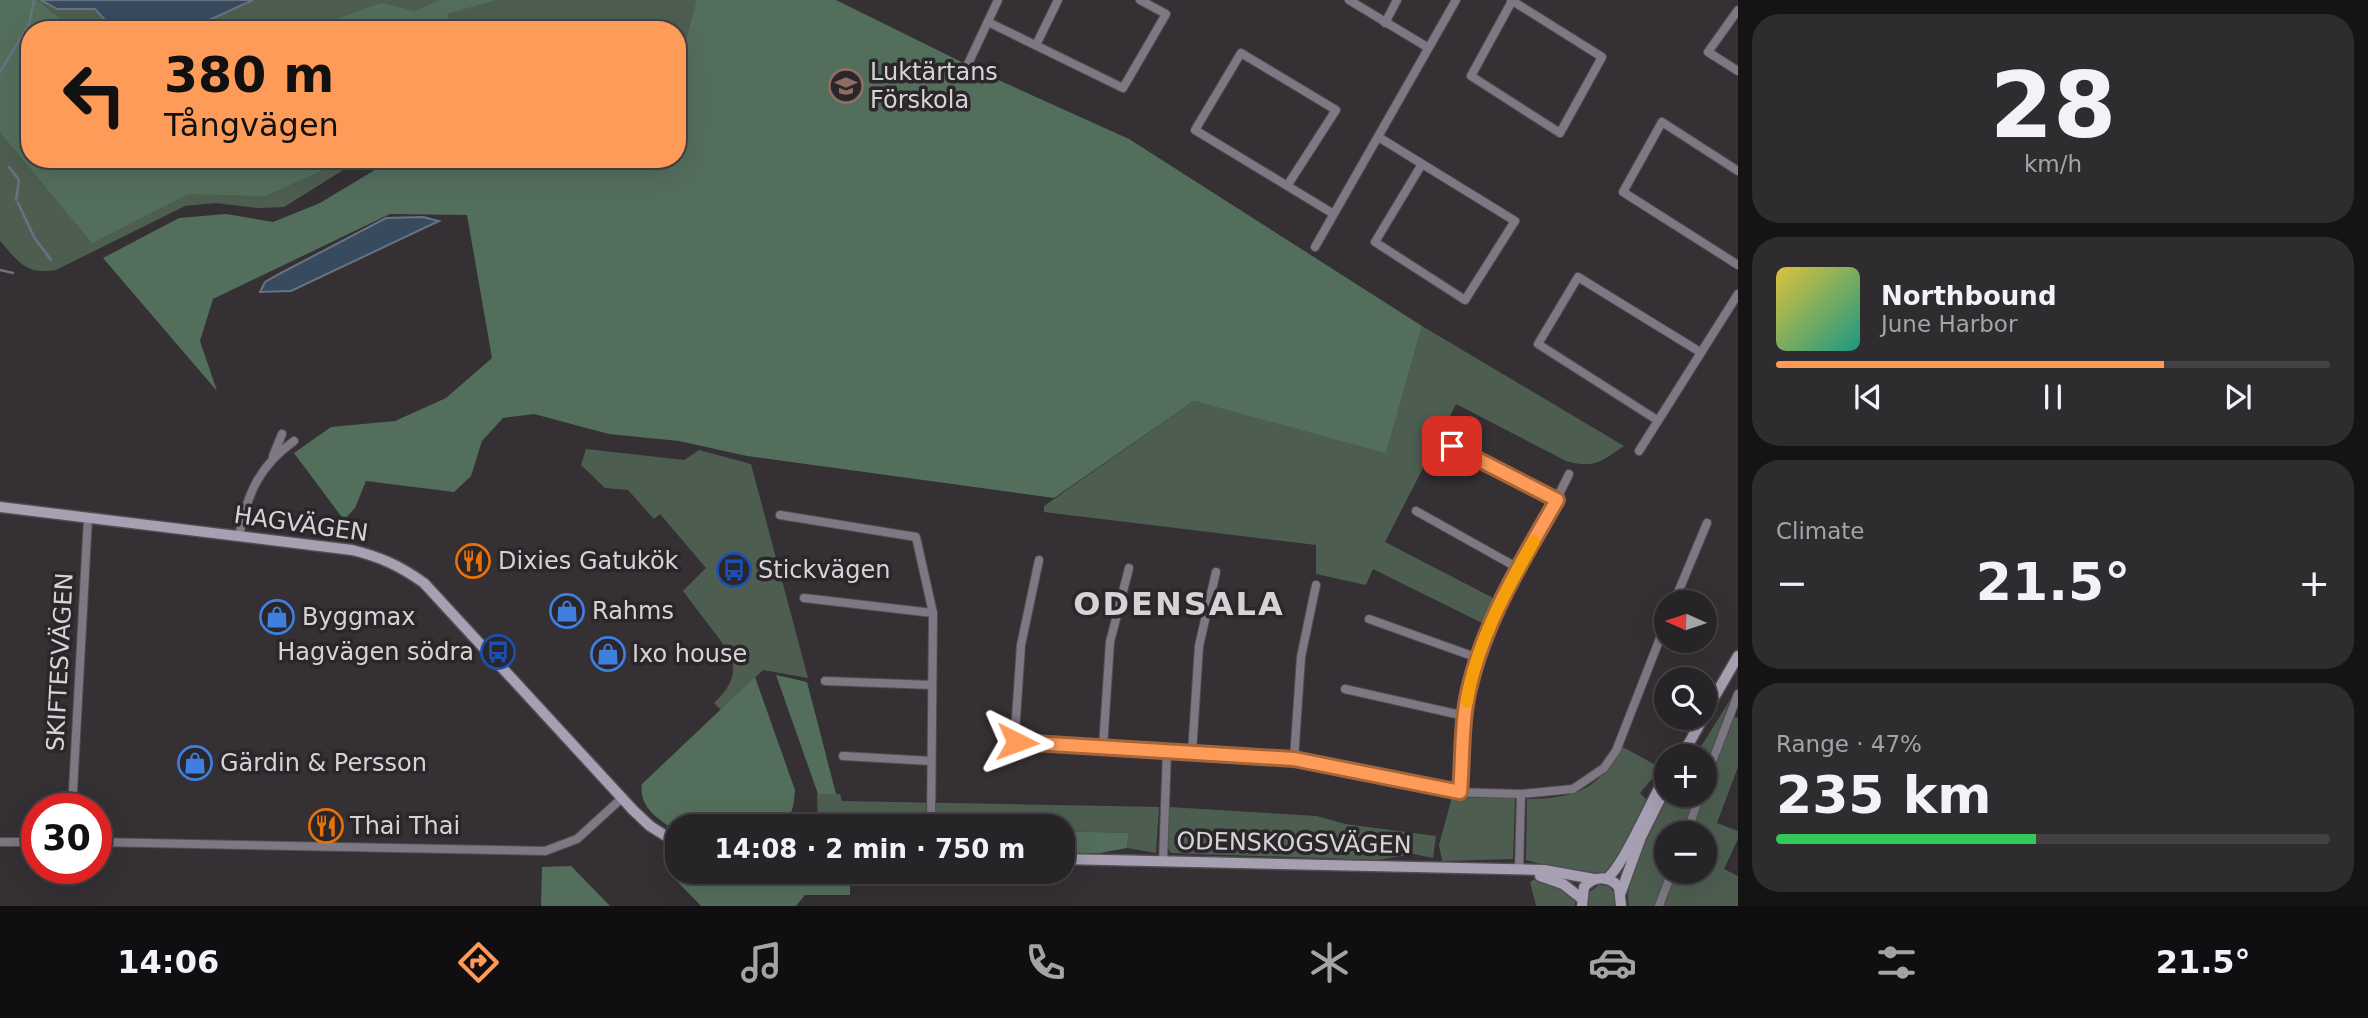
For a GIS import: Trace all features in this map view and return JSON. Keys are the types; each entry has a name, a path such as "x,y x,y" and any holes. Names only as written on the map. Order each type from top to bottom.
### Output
{"street":[{"path":"967,66 998,0"},
{"path":"1035,46 1058,0"},
{"path":"988,22 1123,88 1166,14 1140,0"},
{"path":"1349,0 1427,47"},
{"path":"1385,23 1397,0"},
{"path":"1315,247 1332,213 1380,138 1427,47 1455,0"},
{"path":"1511,0 1602,57 1560,132 1471,76 1511,0"},
{"path":"1738,10 1708,52 1738,71"},
{"path":"1287,186 1336,110 1241,53 1195,130 1287,186 1332,213"},
{"path":"1738,171 1662,122 1623,192 1738,265"},
{"path":"1380,138 1515,221 1465,300 1374,242 1422,164"},
{"path":"1657,420 1538,344 1578,277 1700,352"},
{"path":"1639,451 1738,294"},
{"path":"239,536 246,499 273,456 282,434"},
{"path":"273,456 294,441"},
{"path":"1452,446 1557,500"},
{"path":"1460,792 1469,686 1478,658 1495,614 1569,474"},
{"name":"HAGVÄGEN","path":"0,507 352,550 381,557 401,566 424,583 622,798"},
{"path":"1416,512 1518,569"},
{"path":"780,515 916,537 933,613 931,814"},
{"name":"SKIFTESVÄGEN","path":"73,793 88,517"},
{"path":"1679,590 1707,523"},
{"path":"1039,560 1021,645 1015,733 1017,742 1294,759 1460,792 1521,794 1573,789 1604,768 1616,751 1654,653"},
{"path":"1103,747 1110,642 1129,568"},
{"path":"1192,753 1199,646 1216,572"},
{"path":"1294,759 1301,657 1317,585"},
{"path":"804,598 933,613"},
{"path":"1369,619 1478,658"},
{"path":"1717,693 1738,656"},
{"path":"825,681 932,685"},
{"path":"1345,689 1465,716"},
{"path":"1717,752 1735,710 1738,694"},
{"path":"1163,862 1167,751"},
{"path":"843,756 931,761"},
{"path":"1521,794 1521,870"},
{"path":"1621,892 1614,882 1606,878 1620,866 1654,797"},
{"path":"112,842 545,851 577,839 622,798 650,826 665,835"},
{"path":"1622,906 1621,892 1641,837 1656,807"},
{"path":"0,842 21,842"},
{"name":"ODENSKOGSVÄGEN","path":"1075,859 1521,870 1594,879 1606,878"},
{"name":"ODENSKOGSVÄGEN","path":"1521,870 1563,884 1581,903"},
{"path":"1581,903 1584,887 1594,879"},
{"path":"1659,906 1667,884"}],"green space":[{"path":"0,0 740,0 686,133 686,21 21,21 21,168 347,168 284,207 258,208 215,203 185,206 56,270 30,269 0,241"},
{"path":"0,0 37,0 63,21 21,21 21,157 0,132"},
{"path":"440,0 496,0 447,14 450,21 331,21 381,3 415,11"},
{"path":"697,0 836,0 994,78 1129,139 1422,326 1386,453 1194,401 1054,498 747,456 679,441 609,434 534,414 503,418 482,441 471,476 454,492 366,481 355,508 344,520 294,453 331,427 395,421 446,398 492,358 467,215 390,214 213,299 200,341 217,391 103,258 179,218 226,214 273,222 320,203 378,168 686,168 686,39"},
{"path":"30,168 325,168 265,196 188,194 92,243"},
{"path":"1422,326 1624,446 1591,464 1566,461 1456,404 1385,542 1497,600 1484,624 1373,569 1366,585 1316,574 1316,545 1044,512 1044,506 1194,401 1386,452"},
{"path":"586,449 684,460 699,450 751,464 808,678 763,670 721,710 714,703 724,692 733,674 730,653 683,591 706,568 660,514 654,519 628,490 605,488 581,465"},
{"path":"776,675 807,682 836,794 818,794"},
{"path":"755,677 795,790 790,814 665,814 665,823 657,818 643,800 642,784"},
{"path":"1730,700 1714,744 1702,744 1711,730 1717,730 1717,721"},
{"path":"1733,716 1738,718 1738,767 1717,823 1694,821 1700,807 1717,807 1717,760"},
{"path":"1621,746 1654,764 1654,776 1640,793 1647,800 1610,870 1601,873 1579,873 1526,860 1527,799 1559,797 1584,789 1604,773"},
{"path":"817,794 840,794 842,801 1159,807 1156,853 1127,848 1129,833 1075,831 1075,814 818,814"},
{"path":"1452,797 1515,798 1513,859 1442,861 1439,845"},
{"path":"1169,807 1317,816 1345,824 1436,836 1433,858 1414,854 1377,860 1171,853 1168,848"},
{"path":"1660,807 1692,807 1686,821 1654,821 1654,884 1664,884 1656,906 1629,906 1628,894 1634,865"},
{"path":"1717,823 1738,831 1738,839 1724,869 1738,876 1738,906 1664,906 1672,884 1717,884"},
{"path":"1075,831 1129,833 1127,848 1100,853 1075,853"},
{"path":"571,866 610,906 541,906 542,867"},
{"path":"1535,879 1556,885 1575,900 1575,906 1536,906 1530,882"},
{"path":"680,884 850,884 850,895 805,895 796,906 701,906"},
{"path":"1599,885 1608,886 1614,892 1614,906 1588,906 1588,893"}],"water":[{"path":"41,0 253,0 207,21 106,21 95,9 57,9"},
{"path":"423,217 439,221 291,291 260,292 265,282 386,218"}],"waterway":[{"path":"30,21 34,0"},
{"path":"0,72 21,37"},
{"path":"9,167 19,180 16,200"},
{"path":"18,203 34,237 51,260"},
{"path":"0,270 13,273"}],"slow traffic":[{"path":"1467,702 1469,686 1495,614 1534,541"}],"place":[{"name":"Luktärtans Förskola","path":"846,86"},
{"name":"Dixies Gatukök","path":"473,561"},
{"name":"Stickvägen","path":"734,570"},
{"name":"Rahms","path":"567,611"},
{"name":"Byggmax","path":"277,617"},
{"name":"Hagvägen södra","path":"498,652"},
{"name":"Ixo house","path":"608,654"},
{"name":"Gärdin & Persson","path":"195,763"},
{"name":"Thai Thai","path":"326,826"}],"district":[{"name":"ODENSALA","path":"1179,604"}],"route":[{"path":"1017,742 1294,759 1460,792 1466,705 1478,658 1495,614 1557,500 1452,446"}]}
